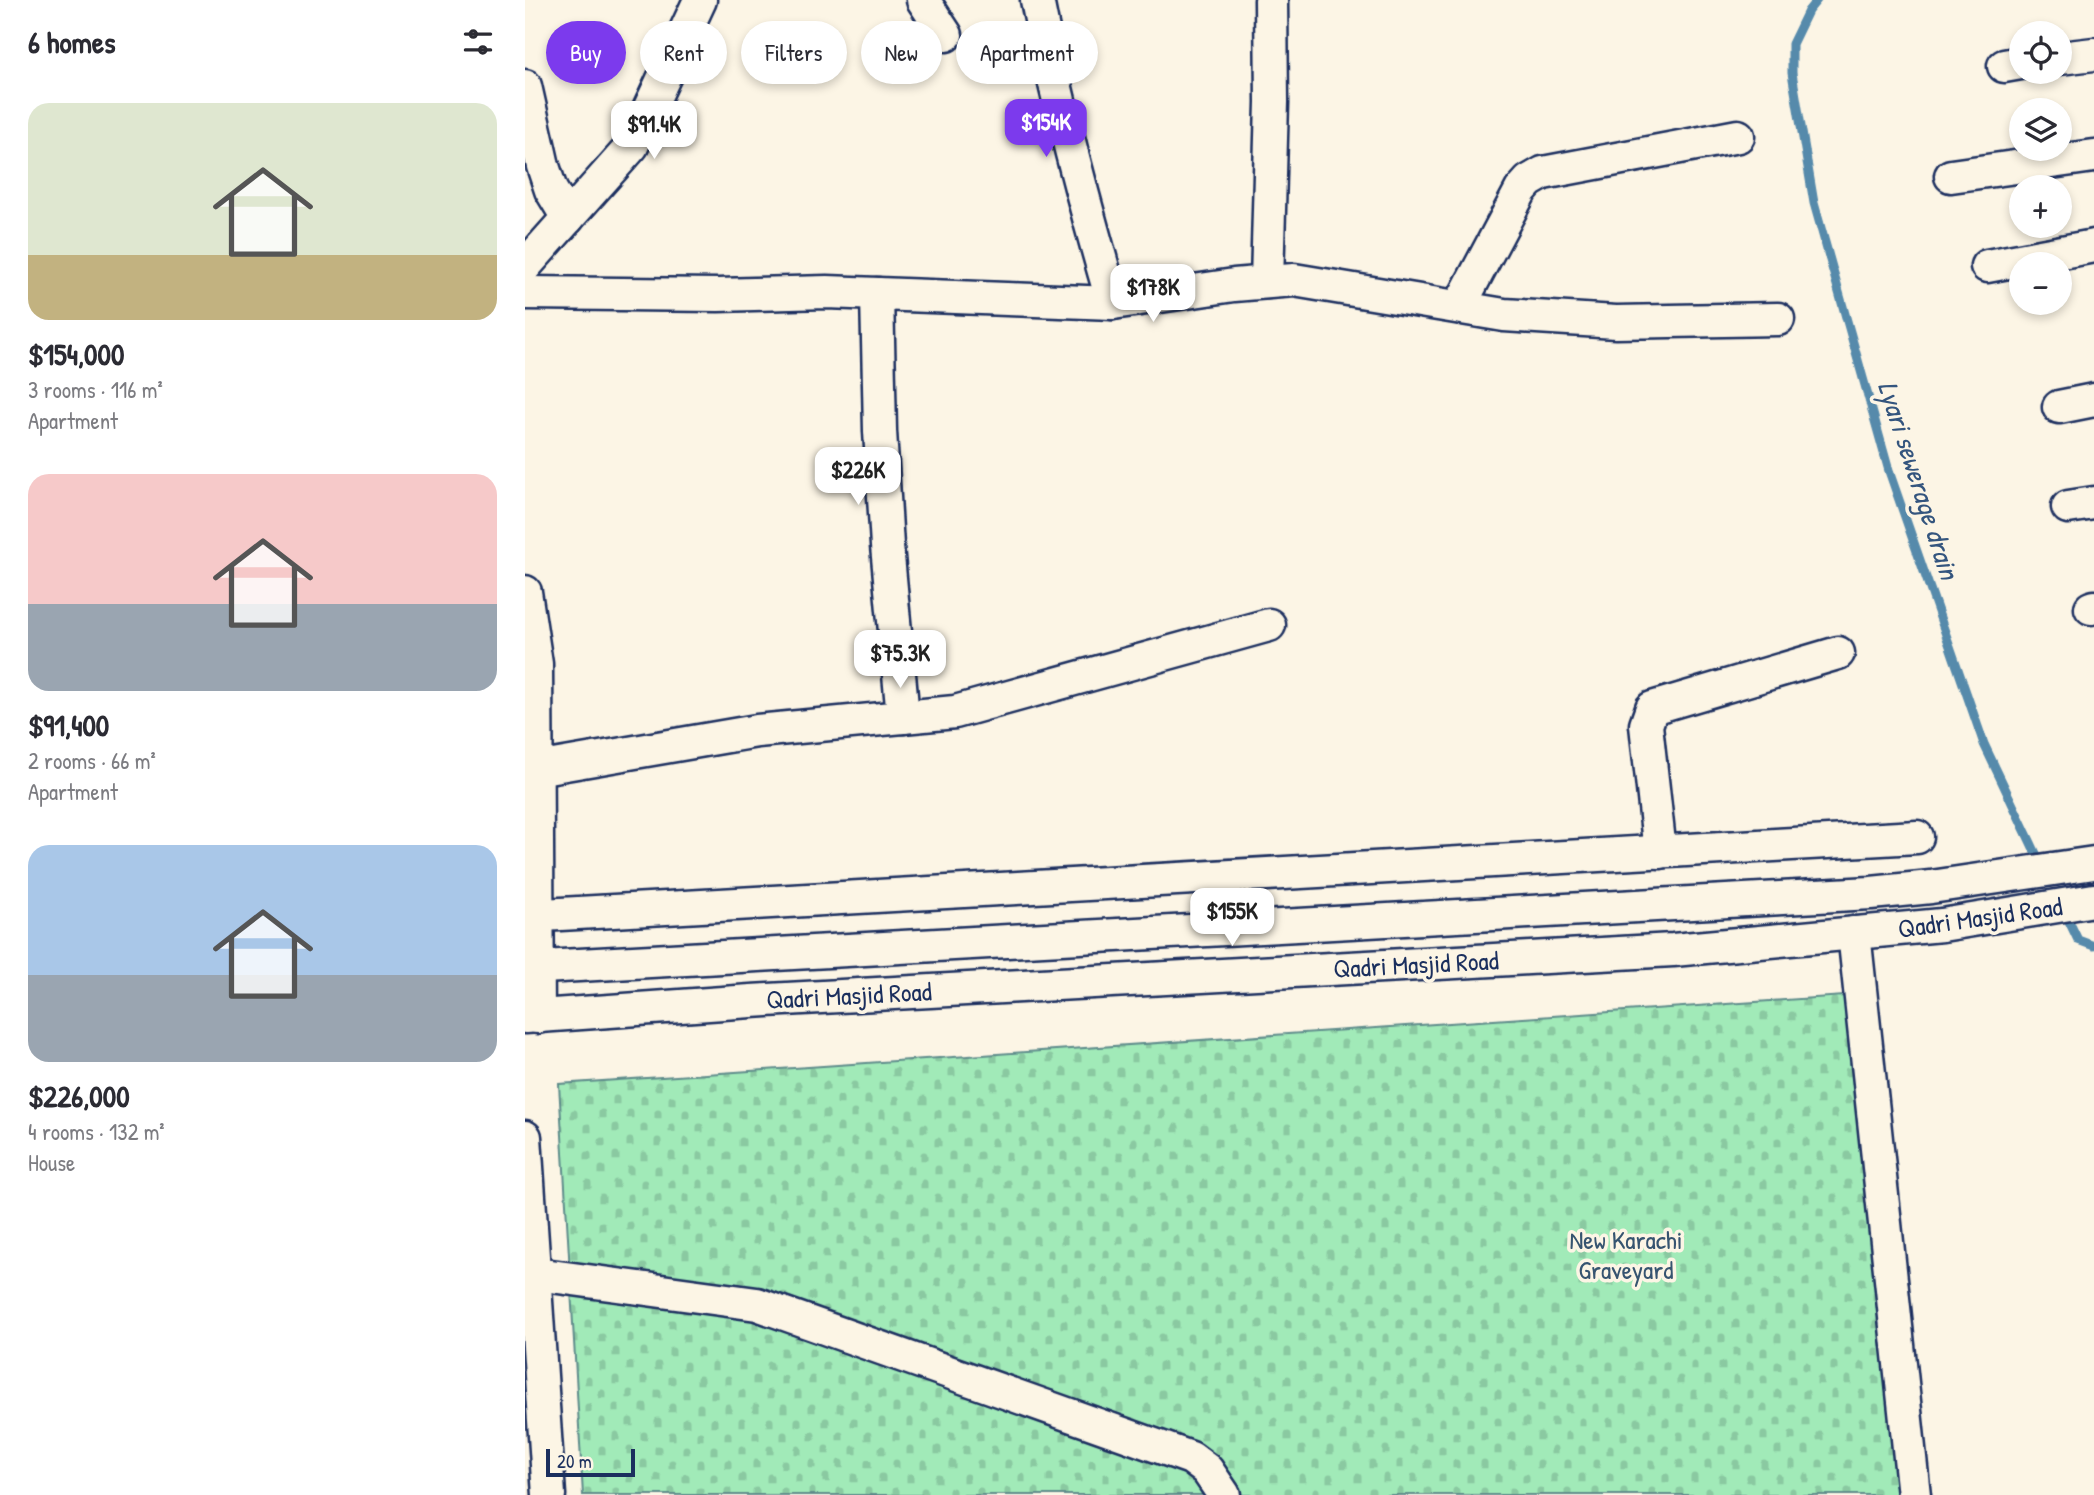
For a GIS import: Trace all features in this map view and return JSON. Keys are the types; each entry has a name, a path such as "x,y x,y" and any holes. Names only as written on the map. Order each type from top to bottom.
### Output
{"street":[{"path":"525,267 632,146 700,0"},
{"path":"923,0 946,35"},
{"path":"1037,0 1051,71 1080,187 1113,303"},
{"path":"1267,282 1272,102 1271,0"},
{"path":"2072,57 2094,54"},
{"path":"525,86 543,166 551,190 568,218"},
{"path":"1459,307 1521,190 1542,173 1738,136"},
{"path":"1951,176 2094,156"},
{"path":"1987,266 2094,246"},
{"path":"525,293 877,293 1113,303 1294,280 1504,315 1616,322 1777,319"},
{"path":"877,293 880,444 903,717"},
{"path":"2059,407 2094,400"},
{"path":"525,592 536,664 531,1017"},
{"path":"536,769 757,731 955,712 1269,625"},
{"path":"1660,852 1646,725 1652,708 1838,653"},
{"path":"531,916 1917,837"},
{"name":"Qadri Masjid Road","path":"531,967 1871,893 2094,863"},
{"name":"Qadri Masjid Road","path":"531,1017 751,1001 1673,950 1942,925 2094,900"},
{"path":"1854,933 1914,1495"},
{"path":"525,1137 549,1495"},
{"path":"536,1274 757,1304 1191,1458 1207,1470 1224,1495"}],"green space":[{"name":"New Karachi Graveyard","path":"1844,996 1902,1495 583,1495 559,1084"}],"waterway":[{"name":"Lyari sewerage drain","path":"1817,0 1808,11 1792,44 1792,73 1814,203 1889,471 1984,744 2041,864"},
{"name":"Lyari sewerage drain","path":"2064,911 2078,940 2094,946"}]}
